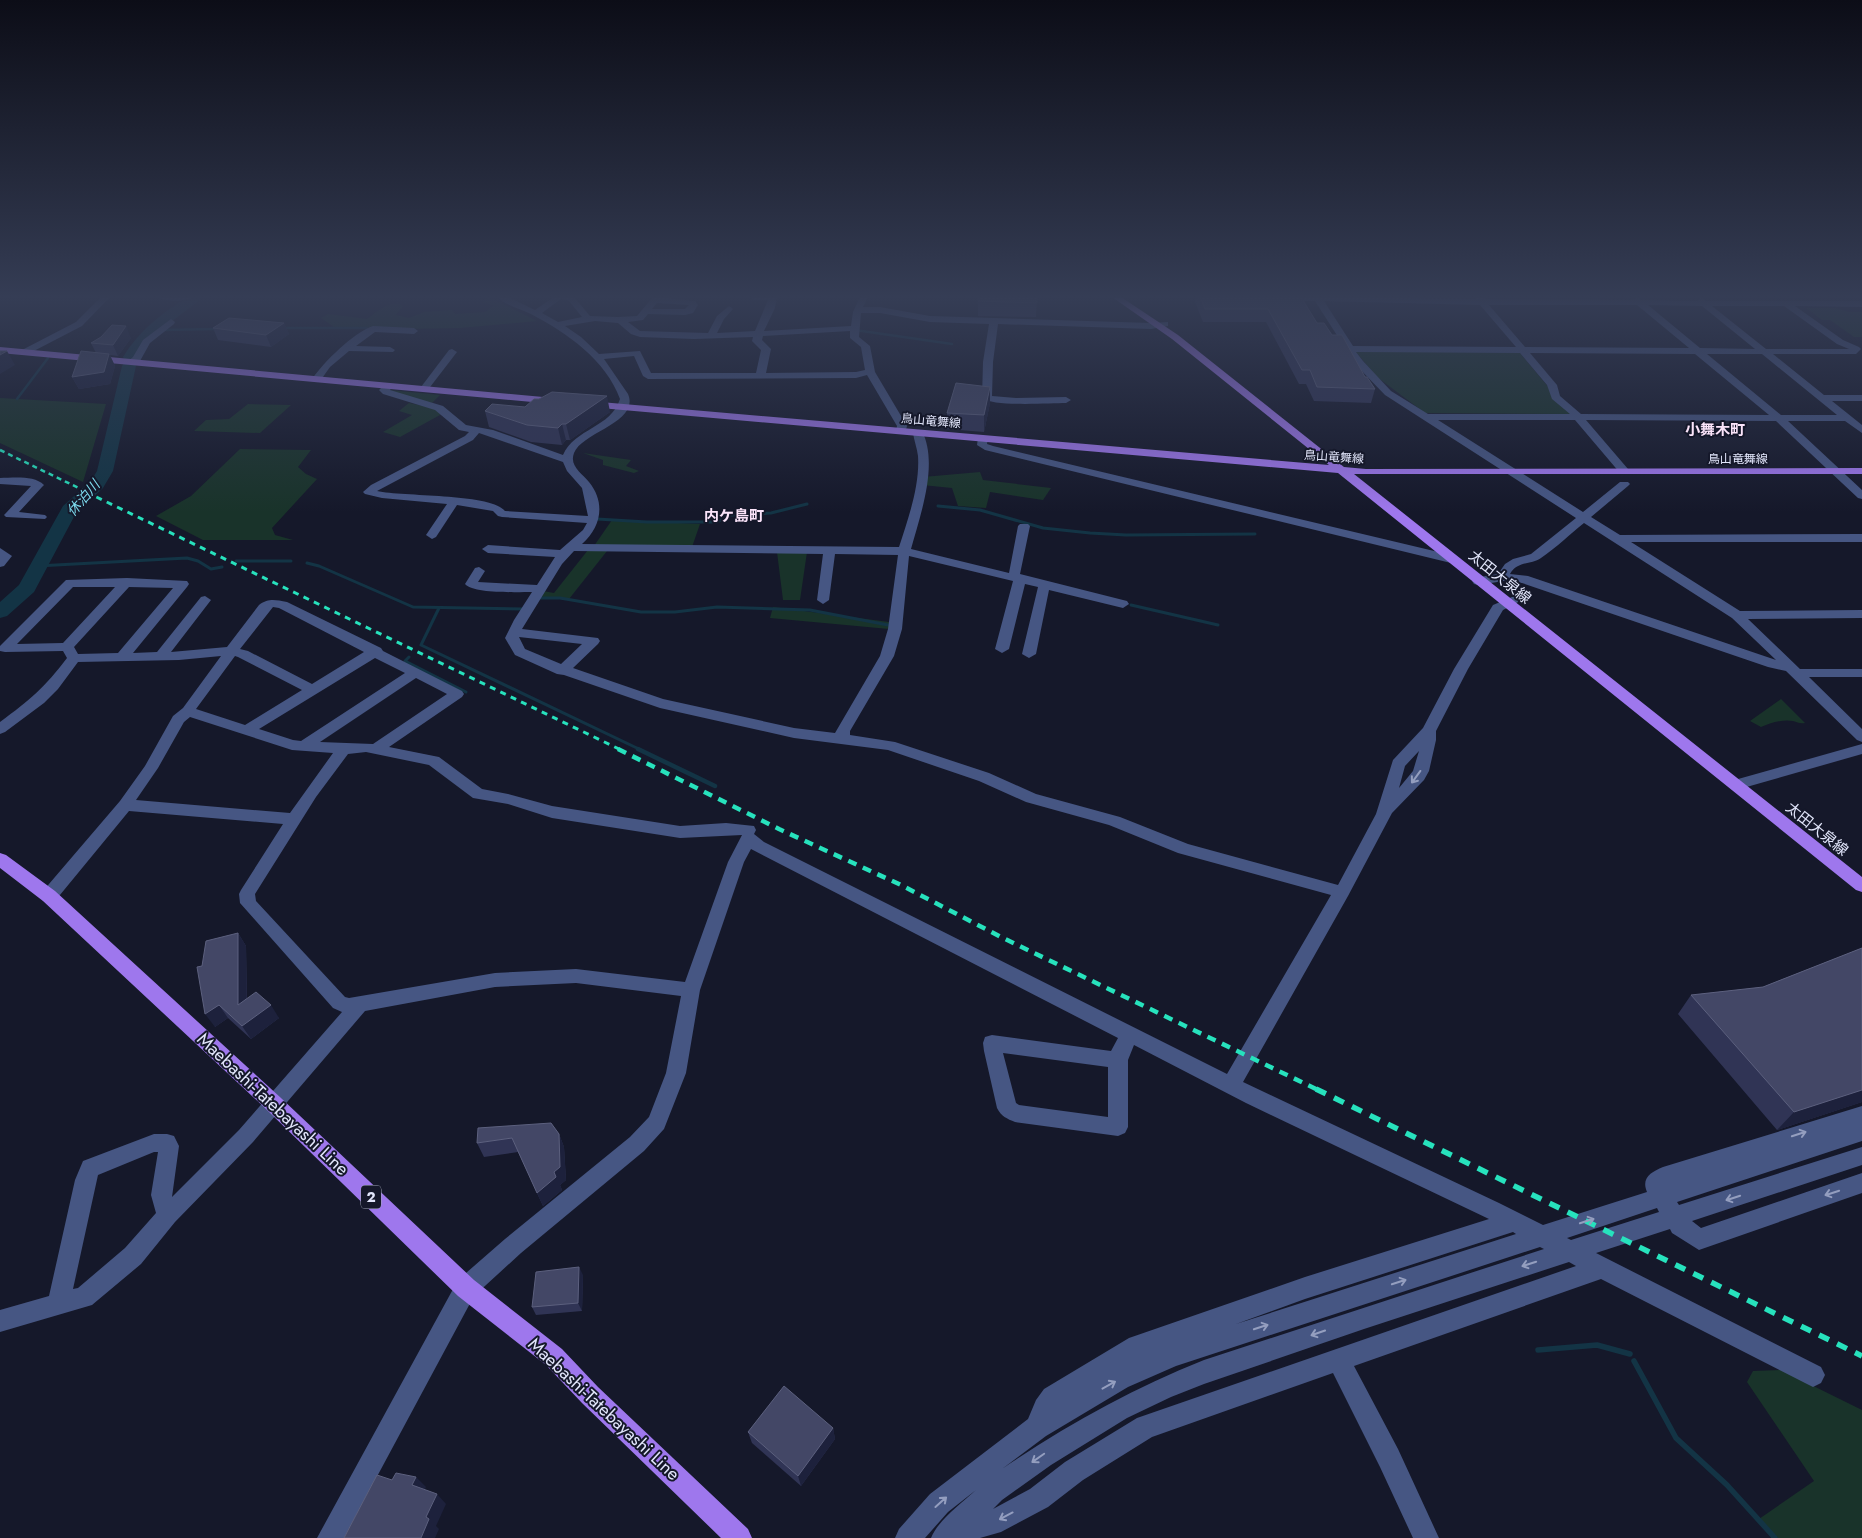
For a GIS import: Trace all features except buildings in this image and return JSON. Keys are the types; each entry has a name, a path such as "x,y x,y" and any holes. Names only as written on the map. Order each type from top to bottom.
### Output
{"main road":[{"path":"206,369 564,402"},
{"name":"太田大泉線","path":"1218,369 1741,783 1862,873"},
{"name":"鳥山竜舞線","path":"582,404 1347,471 1862,471"},
{"name":"太田大泉線","path":"1347,471 1451,559 1484,580"},
{"name":"太田大泉線","path":"1741,783 1862,886"},
{"name":"Maebashi-Tatebayashi Line","path":"0,859 48,896 274,1104 466,1288 554,1357 590,1395 739,1538"}],"street":[{"path":"318,379 325,369"},
{"path":"424,389 439,369"},
{"path":"606,369 624,396 625,402 622,408 605,424 575,444 568,460 571,469 587,488 594,511 594,520 590,530 567,550 514,632 512,638 520,652 562,671 660,703 794,733 829,739 890,745 911,751 984,777 1032,798 1114,821 1184,849 1342,892"},
{"path":"644,369 648,376 856,375 870,372"},
{"path":"760,376 762,369"},
{"path":"869,369 902,426 901,431"},
{"path":"988,369 987,398 1016,401 1066,400"},
{"path":"1365,369 1388,393 1738,615 1862,737"},
{"path":"1538,369 1552,385 1554,397 1571,409 1624,471"},
{"path":"1718,369 1838,471 1862,496"},
{"path":"1786,369 1862,430"},
{"path":"388,386 384,390 386,392 410,401 435,406 459,425 489,432 568,460"},
{"path":"1823,398 1862,398"},
{"path":"1425,417 1848,418"},
{"path":"476,430 469,438 374,487 369,492 382,495 454,501 497,508 502,514 594,520"},
{"path":"842,739 843,731 887,656 896,629 904,551 917,506 922,469 923,455 918,433"},
{"path":"983,438 982,445 989,448 1297,529 1451,559"},
{"path":"0,481 31,482 38,485 10,515 41,517"},
{"path":"1506,577 1504,572 1510,566 1520,560 1535,557 1624,484"},
{"path":"432,535 454,501"},
{"path":"1002,649 1017,577 1024,526"},
{"path":"1618,539 1862,538"},
{"path":"488,549 904,551 1123,604"},
{"path":"823,600 830,550"},
{"path":"0,552 6,556 0,563"},
{"path":"479,571 471,584 476,586 541,589"},
{"path":"1484,580 1506,577 1524,579 1792,670 1862,673"},
{"path":"123,656 182,584 70,582 5,648 123,656 161,656 232,651 243,654 312,690"},
{"path":"0,729 39,700 53,686 70,652 127,582"},
{"path":"1029,654 1046,584"},
{"path":"161,656 205,600"},
{"path":"48,896 125,805 151,768 178,719 188,712 194,701 266,605 274,602 282,605 376,651 457,694 377,748"},
{"path":"1231,1085 1342,892 1384,814 1398,764 1428,732 1461,669 1498,608 1511,602"},
{"path":"1738,615 1862,614"},
{"path":"514,632 593,641 562,671"},
{"path":"247,730 376,651"},
{"path":"302,746 416,672"},
{"path":"188,712 292,745 344,749 366,746 434,761 478,794 513,800 552,812 680,832 732,828 748,830"},
{"path":"1384,814 1416,780 1421,771 1429,740 1428,732"},
{"path":"344,749 295,819 247,894 248,903 339,1003 349,1006 495,980 576,976 691,990"},
{"path":"1741,783 1862,749"},
{"path":"125,805 295,819"},
{"path":"330,1538 466,1288 513,1246 650,1132 661,1115 676,1072 691,990 736,862 748,838 758,846 1130,1035 1492,1210 1813,1375"},
{"path":"0,1321 84,1297 133,1256 168,1215 246,1136 360,1004"},
{"path":"1118,1060 992,1043 1007,1108 1011,1111 1118,1127 1118,1060 1121,1049 1130,1035"},
{"path":"908,1538 939,1503 1036,1427 1120,1379 1174,1355 1660,1197 1862,1114"},
{"path":"1758,1156 1862,1132"},
{"path":"58,1305 85,1180 90,1168 154,1143 166,1143 168,1146 161,1195 168,1215"},
{"path":"950,1532 993,1491 1042,1456 1119,1410 1164,1388 1204,1372 1364,1318 1862,1156"},
{"path":"1660,1197 1680,1226 1699,1239 1862,1183"},
{"path":"1036,1427 1044,1408 1052,1397 1129,1350 1198,1324 1306,1288 1513,1222"},
{"path":"950,1532 1001,1519 1039,1498 1091,1460 1146,1427 1602,1268"},
{"path":"1338,1359 1389,1458 1426,1538"}],"green space":[{"path":"1370,369 1533,369 1571,414 1425,413 1377,377"},
{"path":"389,390 440,395 432,403 406,398"},
{"path":"0,398 106,404 83,482 0,443"},
{"path":"409,403 433,408 439,411 440,415 400,437 383,432 412,415 399,411"},
{"path":"248,404 291,405 260,433 194,431 206,420 229,419"},
{"path":"240,449 311,450 298,467 306,474 317,479 272,528 275,535 293,540 203,540 156,516 191,496"},
{"path":"583,453 631,460 626,466 639,471 634,473 603,465 603,460"},
{"path":"980,472 983,480 1051,488 1043,500 990,492 986,508 958,506 952,488 922,485 923,477"},
{"path":"612,520 700,524 692,547 594,546"},
{"path":"588,550 607,551 569,599 540,597 543,591 554,593"},
{"path":"777,552 807,552 800,600 783,600"},
{"path":"773,607 889,622 889,629 770,618"},
{"path":"1781,699 1805,723 1785,721 1761,727 1750,721"},
{"path":"1781,1370 1862,1410 1862,1538 1778,1538 1759,1519 1814,1481 1747,1382 1753,1371"}],"waterway":[{"path":"17,399 40,369"},
{"name":"休泊川","path":"0,612 27,588 69,510 97,484 105,471 128,369"},
{"path":"597,519 647,522 717,522 731,515 771,513 807,504"},
{"path":"938,506 980,510 1043,528 1090,533 1126,535 1255,534"},
{"path":"37,566 187,558 198,561 211,569 222,567"},
{"path":"236,561 291,561"},
{"path":"307,563 319,566 413,607 524,609"},
{"path":"539,598 560,598 641,612 675,612 717,607 810,610 888,625"},
{"path":"1131,605 1218,625"},
{"path":"439,608 421,645 641,750"},
{"path":"409,657 405,661 466,692"},
{"path":"638,749 715,786"},
{"path":"1538,1350 1597,1345 1630,1354"},
{"path":"1634,1361 1676,1438 1727,1485 1775,1538"}],"railway":[{"path":"0,450 89,493"},
{"path":"86,492 621,750"},
{"path":"618,749 779,829 901,885 1001,937 1318,1090"},
{"path":"1316,1089 1862,1356"}],"district":[{"name":"小舞木町","path":"1715,430"},
{"name":"内ケ島町","path":"734,516"}]}
